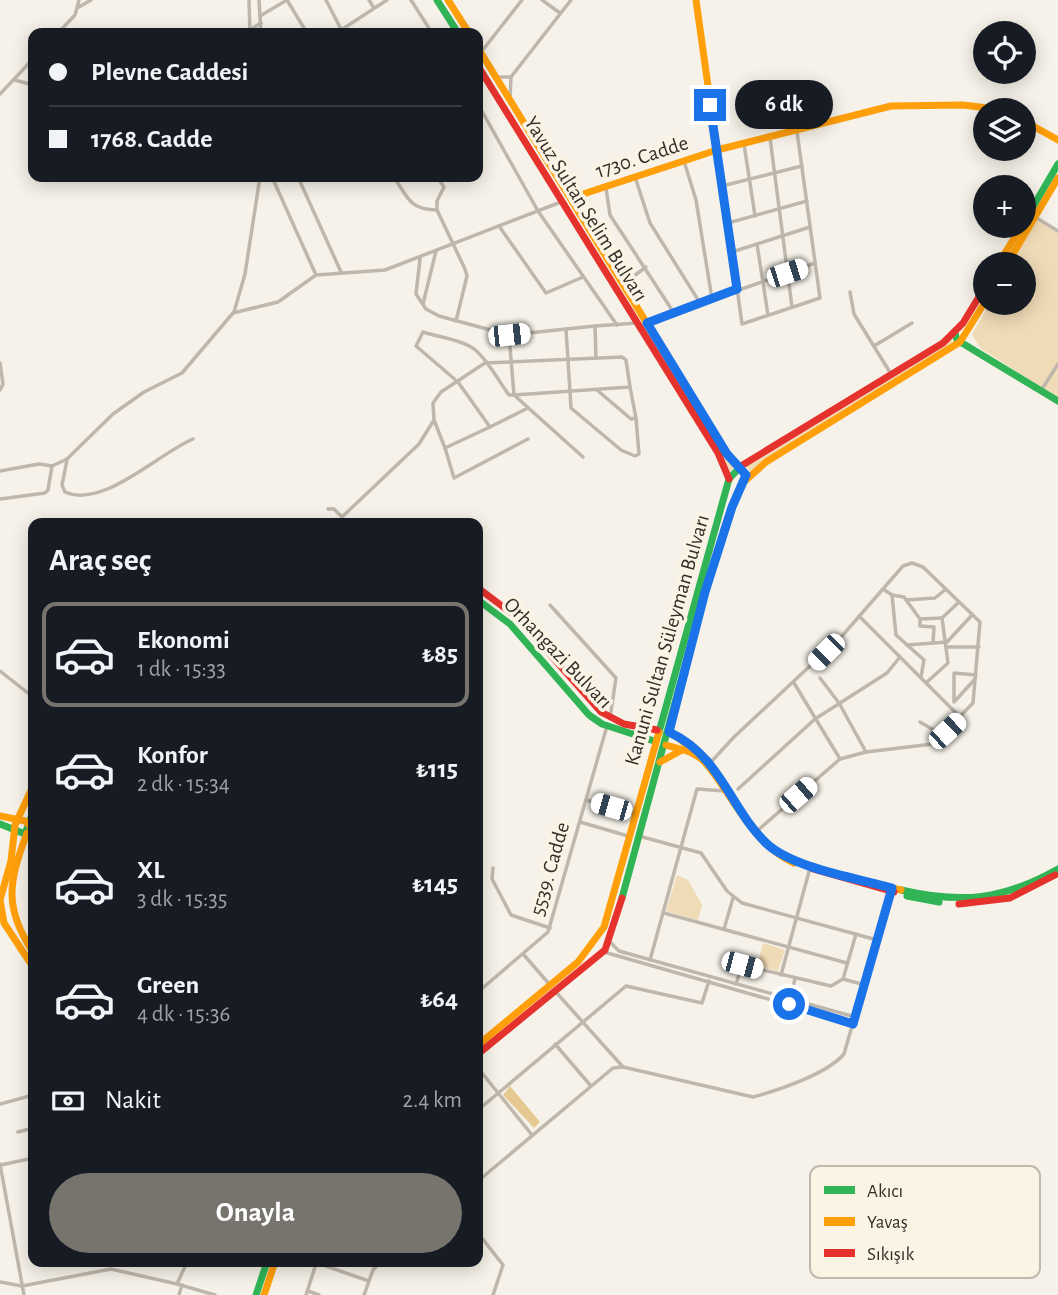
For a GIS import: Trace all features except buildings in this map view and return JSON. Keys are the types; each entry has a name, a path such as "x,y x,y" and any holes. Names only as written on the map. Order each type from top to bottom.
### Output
{"main road":[{"path":"437,0 455,28"},
{"path":"448,0 466,28"},
{"path":"696,0 718,150"},
{"name":"Yavuz Sultan Selim Bulvarı","path":"483,56 727,454 741,466"},
{"name":"Yavuz Sultan Selim Bulvarı","path":"483,74 718,453 729,479"},
{"name":"1730. Cadde","path":"561,202 718,150 898,105 973,106"},
{"path":"1036,128 1058,140"},
{"path":"1036,202 1058,164"},
{"path":"1036,215 1058,178"},
{"path":"741,466 746,473 744,482 735,484 729,479 741,466 892,375 956,332 973,306"},
{"name":"Kanuni Sultan Süleyman Bulvarı","path":"483,1050 553,988 596,941 606,921 666,745 709,579 732,507 744,482 766,462 962,339 977,315"},
{"path":"956,332 955,339 971,344 1058,400"},
{"path":"962,339 1058,400"},
{"name":"Kanuni Sultan Süleyman Bulvarı","path":"483,1041 602,952 610,942 654,741 729,479"},
{"name":"Orhangazi Bulvarı","path":"483,592 508,608 608,722 669,732"},
{"name":"Orhangazi Bulvarı","path":"483,603 500,615 575,702 608,722 654,741 696,753"},
{"path":"500,615 508,608"},
{"path":"669,732 710,762 756,832 781,854 891,890"},
{"path":"660,762 682,750"},
{"path":"696,753 708,766 745,825 768,850 782,859 891,890 954,904 984,903 1010,898 1058,871"},
{"path":"28,798 15,830 0,912 10,935 28,960"},
{"path":"0,816 25,821 28,828"},
{"path":"0,824 20,835 28,831"},
{"path":"28,833 8,900 12,920 28,944"},
{"path":"602,952 596,948 596,941 605,937 610,942"},
{"path":"256,1295 265,1267"},
{"path":"264,1295 273,1267"}],"street":[{"path":"79,0 79,6"},
{"path":"62,28 79,6 91,0"},
{"path":"249,0 249,28"},
{"path":"259,0 260,28"},
{"path":"260,16 287,0 304,28"},
{"path":"326,0 340,28"},
{"path":"369,0 374,8"},
{"path":"347,28 387,0"},
{"path":"411,0 429,28"},
{"path":"483,45 522,0"},
{"path":"541,0 561,14"},
{"path":"510,100 510,77 571,0"},
{"path":"254,28 261,23"},
{"path":"0,94 28,65"},
{"path":"496,77 510,77"},
{"path":"14,80 28,84"},
{"path":"483,113 537,211 617,325"},
{"path":"718,150 742,324 820,298 797,132"},
{"path":"770,138 792,307"},
{"path":"744,144 755,216"},
{"path":"684,161 696,200 712,299"},
{"path":"722,186 802,166"},
{"path":"635,177 650,223 700,303"},
{"path":"0,471 40,464 52,466 67,459 113,414 144,392 182,373 233,313 245,274 259,182"},
{"path":"233,313 278,302 316,275 274,182"},
{"path":"300,182 341,272"},
{"path":"397,182 414,206 421,210 437,211"},
{"path":"440,182 444,187 437,201 437,211 467,275 456,321"},
{"path":"606,187 610,215 674,313"},
{"path":"727,223 807,201"},
{"name":"1730. Cadde","path":"316,275 385,270 561,202"},
{"path":"1036,218 1058,230"},
{"path":"499,226 546,293 583,277"},
{"path":"731,252 810,227"},
{"path":"757,244 769,315"},
{"path":"422,305 436,251"},
{"path":"419,259 416,294 422,305 439,316 456,321 509,335 637,323"},
{"path":"647,323 815,263"},
{"path":"623,284 646,267"},
{"path":"850,292 854,314 892,375"},
{"path":"874,346 912,323"},
{"path":"595,327 596,358"},
{"path":"528,439 454,478 432,409 437,397 485,363 568,359 596,358 626,360 639,454 635,456 621,450 574,411 570,404 571,391 568,359 566,329"},
{"path":"490,427 458,382 416,346 423,332 470,346 509,396 630,387"},
{"path":"509,335 514,395 583,457"},
{"path":"0,363 3,384 0,390"},
{"path":"1042,388 1058,364"},
{"path":"597,390 631,419 636,418"},
{"path":"444,448 527,408"},
{"path":"328,509 334,509 342,517 419,444 434,420"},
{"path":"67,459 62,485 65,492 91,494 108,490 193,439"},
{"path":"0,499 45,492 48,490 52,466"},
{"path":"710,762 794,684 903,566 912,563 923,567 979,622 973,703 942,736 933,744 866,752 840,759 756,832"},
{"path":"883,589 906,600 935,598 946,589"},
{"path":"892,595 896,635 924,660 921,677"},
{"path":"906,600 920,619 920,626 934,627 933,643"},
{"path":"920,619 942,618 959,602"},
{"name":"5539. Cadde","path":"483,988 544,939 550,928 608,722 616,678 550,605"},
{"path":"947,645 972,615"},
{"path":"859,616 921,677 953,703 961,718"},
{"path":"927,682 948,663 942,618"},
{"path":"907,645 933,643 979,647"},
{"path":"738,789 816,719 887,673 900,657"},
{"path":"0,671 28,693"},
{"path":"953,703 954,673 976,677"},
{"path":"953,703 976,677"},
{"path":"820,678 839,703 866,752"},
{"path":"794,684 840,759"},
{"path":"920,722 942,736"},
{"path":"650,960 698,788 725,791"},
{"path":"586,800 636,814"},
{"path":"580,822 681,846 705,856 733,898 796,919 877,940"},
{"path":"494,868 492,879 511,915 550,928"},
{"path":"781,975 810,868"},
{"path":"483,1177 613,1068 623,1067 753,1097 817,1074 838,1062 845,1054 891,890"},
{"path":"724,929 733,898"},
{"path":"663,913 848,964"},
{"path":"736,984 742,965 831,986 843,979 856,934"},
{"path":"610,942 619,951 853,1024"},
{"path":"602,952 736,984 855,1017"},
{"path":"524,954 581,1023 623,1067"},
{"path":"790,999 795,979"},
{"path":"843,979 865,985"},
{"path":"483,1106 626,986 702,1003 709,981"},
{"path":"555,1044 591,1086"},
{"path":"483,1074 532,1135"},
{"path":"0,1104 28,1096"},
{"path":"18,1132 28,1129"},
{"path":"24,1295 0,1165 28,1159"},
{"path":"483,1239 503,1265 493,1295"},
{"path":"179,1295 185,1267"},
{"path":"315,1267 306,1293 319,1295"},
{"path":"331,1267 369,1281"},
{"path":"364,1295 377,1267"},
{"path":"0,1282 22,1286 111,1269 148,1274 215,1295"}],"shaded area":[{"path":"569,206 724,453 736,465 729,473 721,452"},
{"path":"1036,218 1058,231 1058,398 980,348 972,334 983,315 1036,315 1036,252 1018,252 1025,238 1036,238"},
{"path":"951,340 954,343 750,472 746,466"},
{"path":"677,875 688,880 702,905 698,920 666,911"},
{"path":"763,943 785,950 778,971 757,966"},
{"path":"510,1086 540,1122 534,1128 503,1095"}],"traffic: fast":[{"path":"437,0 455,28"},
{"path":"1036,202 1058,164"},
{"path":"955,333 957,340 1058,401"},
{"path":"622,898 705,592 732,507 746,475 727,454 678,374"},
{"path":"659,732 729,479 741,466"},
{"path":"483,604 510,624 589,715 602,724 654,741"},
{"path":"0,824 25,834 28,826"},
{"path":"901,890 944,897 982,896 1019,887 1058,869"},
{"path":"907,896 939,902"},
{"path":"256,1295 265,1267"}],"traffic: slow":[{"path":"448,0 466,28"},
{"path":"696,0 717,150"},
{"path":"483,56 678,374"},
{"path":"571,198 717,150 891,106 973,106"},
{"path":"1036,128 1058,140"},
{"path":"1014,252 1058,178"},
{"path":"1006,252 1014,238"},
{"path":"744,482 766,462 960,342 977,315"},
{"path":"483,1041 578,962 604,927 659,732"},
{"path":"669,732 702,759 746,820 773,848 816,868 901,890"},
{"path":"666,745 692,753 706,763 760,837 794,863"},
{"path":"660,762 682,750"},
{"path":"28,797 15,825 11,861 0,900 4,923 28,959"},
{"path":"0,816 28,824"},
{"path":"27,833 16,866 12,894 17,921 28,944"},
{"path":"264,1295 273,1267"}],"traffic: jam":[{"path":"483,74 718,453 729,479"},
{"path":"741,466 943,343 963,323 973,307"},
{"path":"483,592 518,618 601,712 624,724 657,730"},
{"path":"813,869 894,892"},
{"path":"959,904 1010,898 1055,875"},
{"path":"483,1050 605,950 622,898"}],"route":[{"path":"710,105 737,289 647,323 727,454 743,468 746,475 732,507 705,592 676,696 669,732 710,762 751,827 781,854 892,888 853,1024 789,1004"}]}
